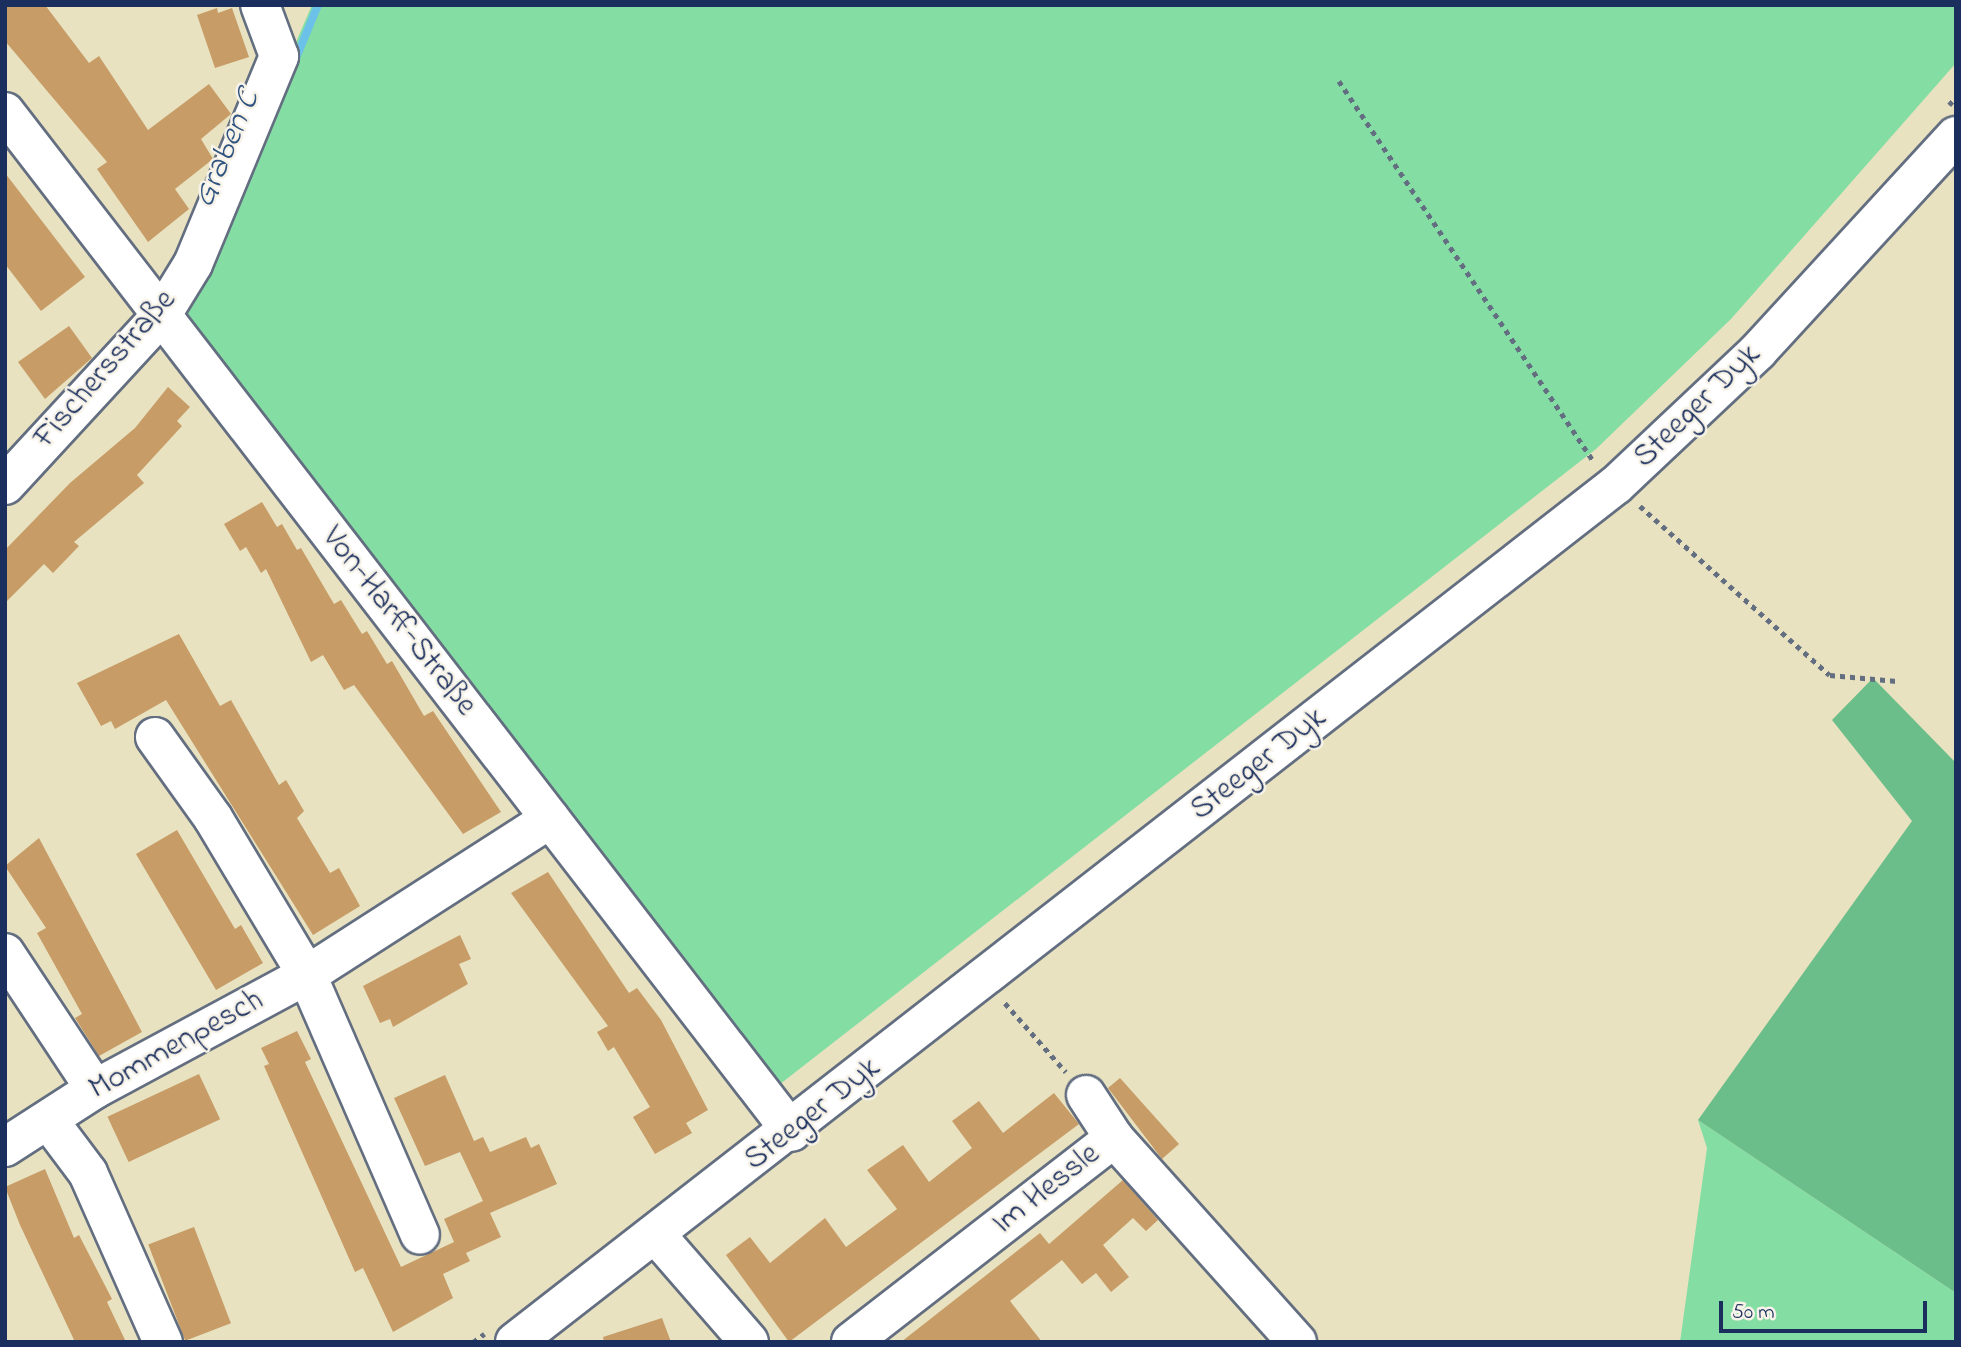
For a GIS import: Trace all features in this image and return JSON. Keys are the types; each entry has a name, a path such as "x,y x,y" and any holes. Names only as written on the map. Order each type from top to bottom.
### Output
{"street":[{"name":"Fischersstraße","path":"5,485 161,316 229,185 279,56 260,5"},
{"name":"Von-Harff-Straße","path":"5,112 792,1132"},
{"name":"Steeger Dyk","path":"515,1342 792,1132 1616,485 1758,351 1956,136"},
{"path":"155,737 213,818 307,975 420,1235"},
{"name":"Mommenpesch","path":"5,1147 95,1089 307,975 550,819"},
{"path":"5,953 95,1089"},
{"path":"1086,1095 1114,1138"},
{"path":"49,1121 88,1173 163,1342"},
{"name":"Im Hessle","path":"851,1342 1114,1138 1297,1342"},
{"path":"657,1236 749,1342"}],"path":[{"path":"1339,81 1596,466 1830,675 1897,681"},
{"path":"986,979 1086,1095"}],"green space":[{"path":"312,5 1956,5 1956,63 1731,319 1596,449 775,1088 180,313"},
{"path":"1873,678 1956,763 1956,1293 1698,1120 1912,821 1832,720"},
{"path":"1698,1120 1956,1293 1956,1342 1680,1342 1707,1148"}],"building":[{"path":"5,5 45,5 89,63 99,56 148,130 209,84 231,114 201,139 213,159 175,189 189,209 148,242 97,169 107,162 5,41"},
{"path":"217,8 218,13 232,8 249,57 215,68 197,15"},
{"path":"5,173 85,277 41,311 5,264"},
{"path":"69,326 92,358 45,399 18,362"},
{"path":"168,387 190,407 177,421 182,426 137,475 144,483 74,542 79,546 53,573 44,564 5,603 5,550 70,483 135,428"},
{"path":"262,502 277,527 282,524 297,550 301,548 334,604 341,600 362,634 367,631 387,664 392,661 424,716 433,711 501,812 463,834 354,685 344,690 323,655 311,662 266,569 261,573 246,547 240,551 224,524"},
{"path":"179,634 220,706 231,700 279,785 286,780 304,811 297,818 330,873 339,868 360,906 313,935 166,700 115,729 111,721 101,726 77,683"},
{"path":"177,830 235,929 241,925 263,963 216,990 136,854"},
{"path":"39,838 142,1032 99,1056 75,1018 82,1014 37,933 46,928 5,866"},
{"path":"548,872 629,993 637,988 661,1020 708,1110 686,1123 692,1133 655,1154 633,1117 650,1107 614,1047 608,1051 597,1032 608,1026 511,893"},
{"path":"460,935 471,959 459,964 468,984 393,1027 390,1019 380,1023 363,986"},
{"path":"297,1031 311,1059 305,1062 401,1267 454,1242 444,1219 483,1201 460,1152 425,1166 394,1098 445,1075 474,1141 483,1137 490,1152 526,1137 531,1148 539,1144 557,1184 490,1213 501,1237 466,1253 470,1261 443,1274 453,1298 393,1332 363,1268 355,1272 264,1066 269,1064 261,1048"},
{"path":"199,1074 220,1119 129,1162 107,1117"},
{"path":"1120,1078 1179,1144 1162,1159 1108,1088"},
{"path":"1054,1093 1079,1124 789,1342 726,1255 750,1237 770,1263 825,1218 846,1247 897,1209 867,1170 903,1145 929,1182 972,1148 952,1121 979,1101 1003,1133"},
{"path":"45,1169 74,1238 79,1235 112,1299 107,1302 126,1342 75,1342 20,1225 5,1187"},
{"path":"1123,1180 1158,1220 1146,1231 1133,1218 1103,1245 1129,1277 1111,1292 1096,1273 1082,1284 1062,1260 1010,1301 1042,1342 901,1342 1040,1233 1049,1244"},
{"path":"194,1227 231,1323 185,1341 148,1245"},
{"path":"662,1318 671,1342 604,1342 603,1337"}],"waterway":[{"name":"Graben C","path":"294,63 318,5"}]}
